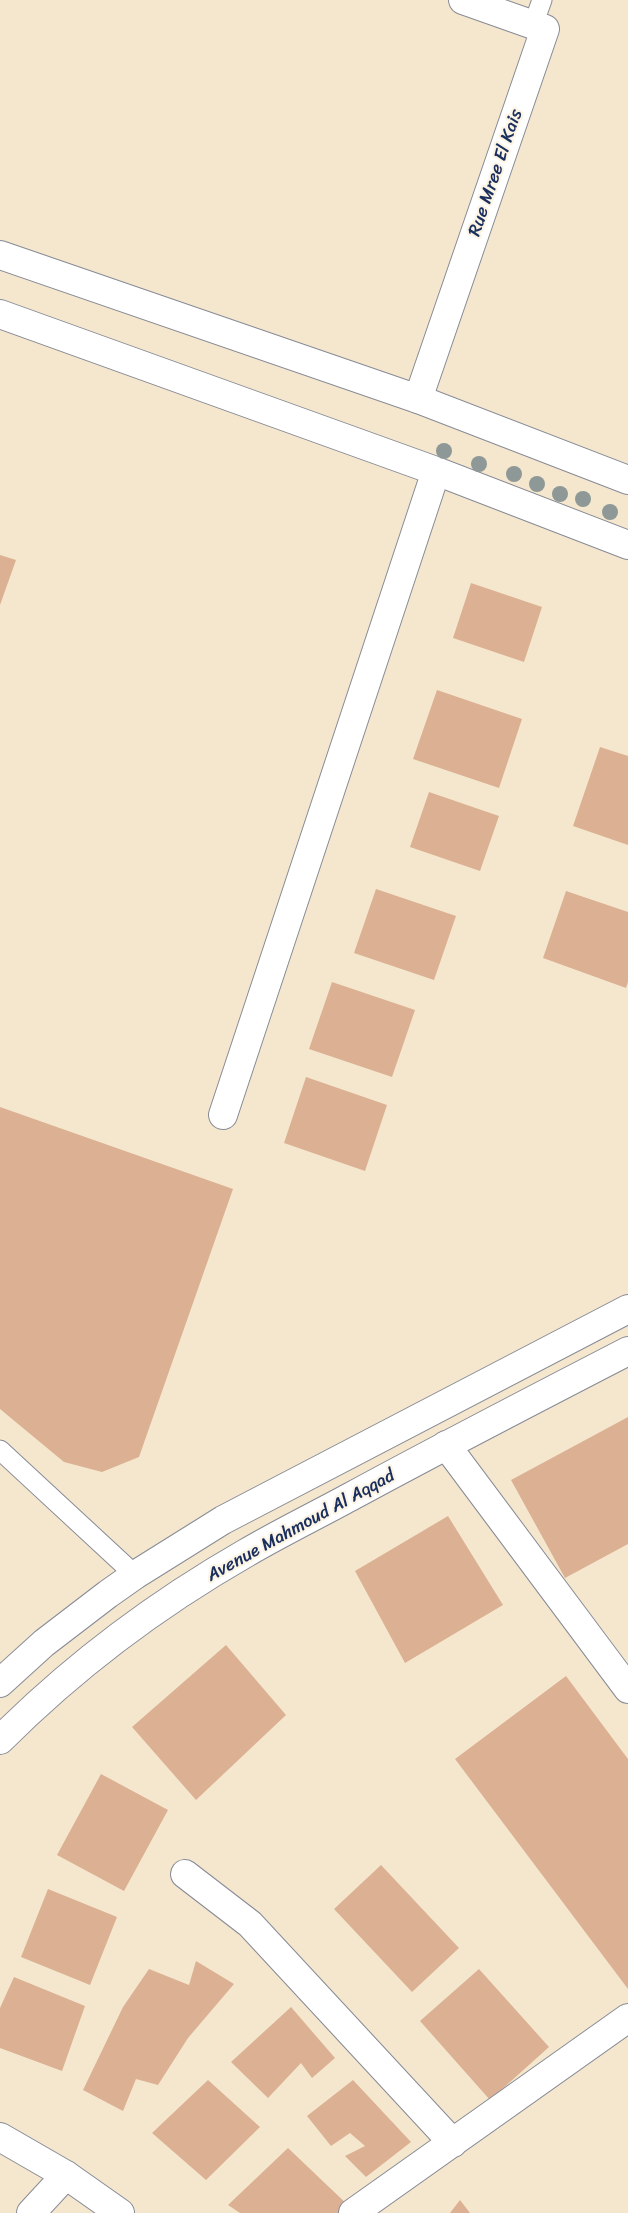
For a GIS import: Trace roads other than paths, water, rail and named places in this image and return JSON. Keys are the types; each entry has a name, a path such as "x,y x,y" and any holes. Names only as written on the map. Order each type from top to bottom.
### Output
{"main road":[{"name":"Rue Mree El Kais","path":"418,399 545,29 537,12 463,0"},
{"path":"0,255 418,399 628,480"},
{"path":"0,314 436,471 628,545"},
{"path":"223,1114 436,471"},
{"path":"0,1683 44,1644 135,1575 223,1520 628,1309"},
{"name":"Avenue Mahmoud Al Aqqad","path":"0,1740 67,1677 156,1610 246,1553 446,1445 628,1351"},
{"path":"446,1445 628,1689"},
{"path":"185,1874 250,1924 453,2143"},
{"path":"353,2213 628,2018"},
{"path":"0,2137 66,2175 120,2213"},
{"path":"31,2213 66,2175"}],"lane":[{"path":"0,1450 135,1575"}]}
